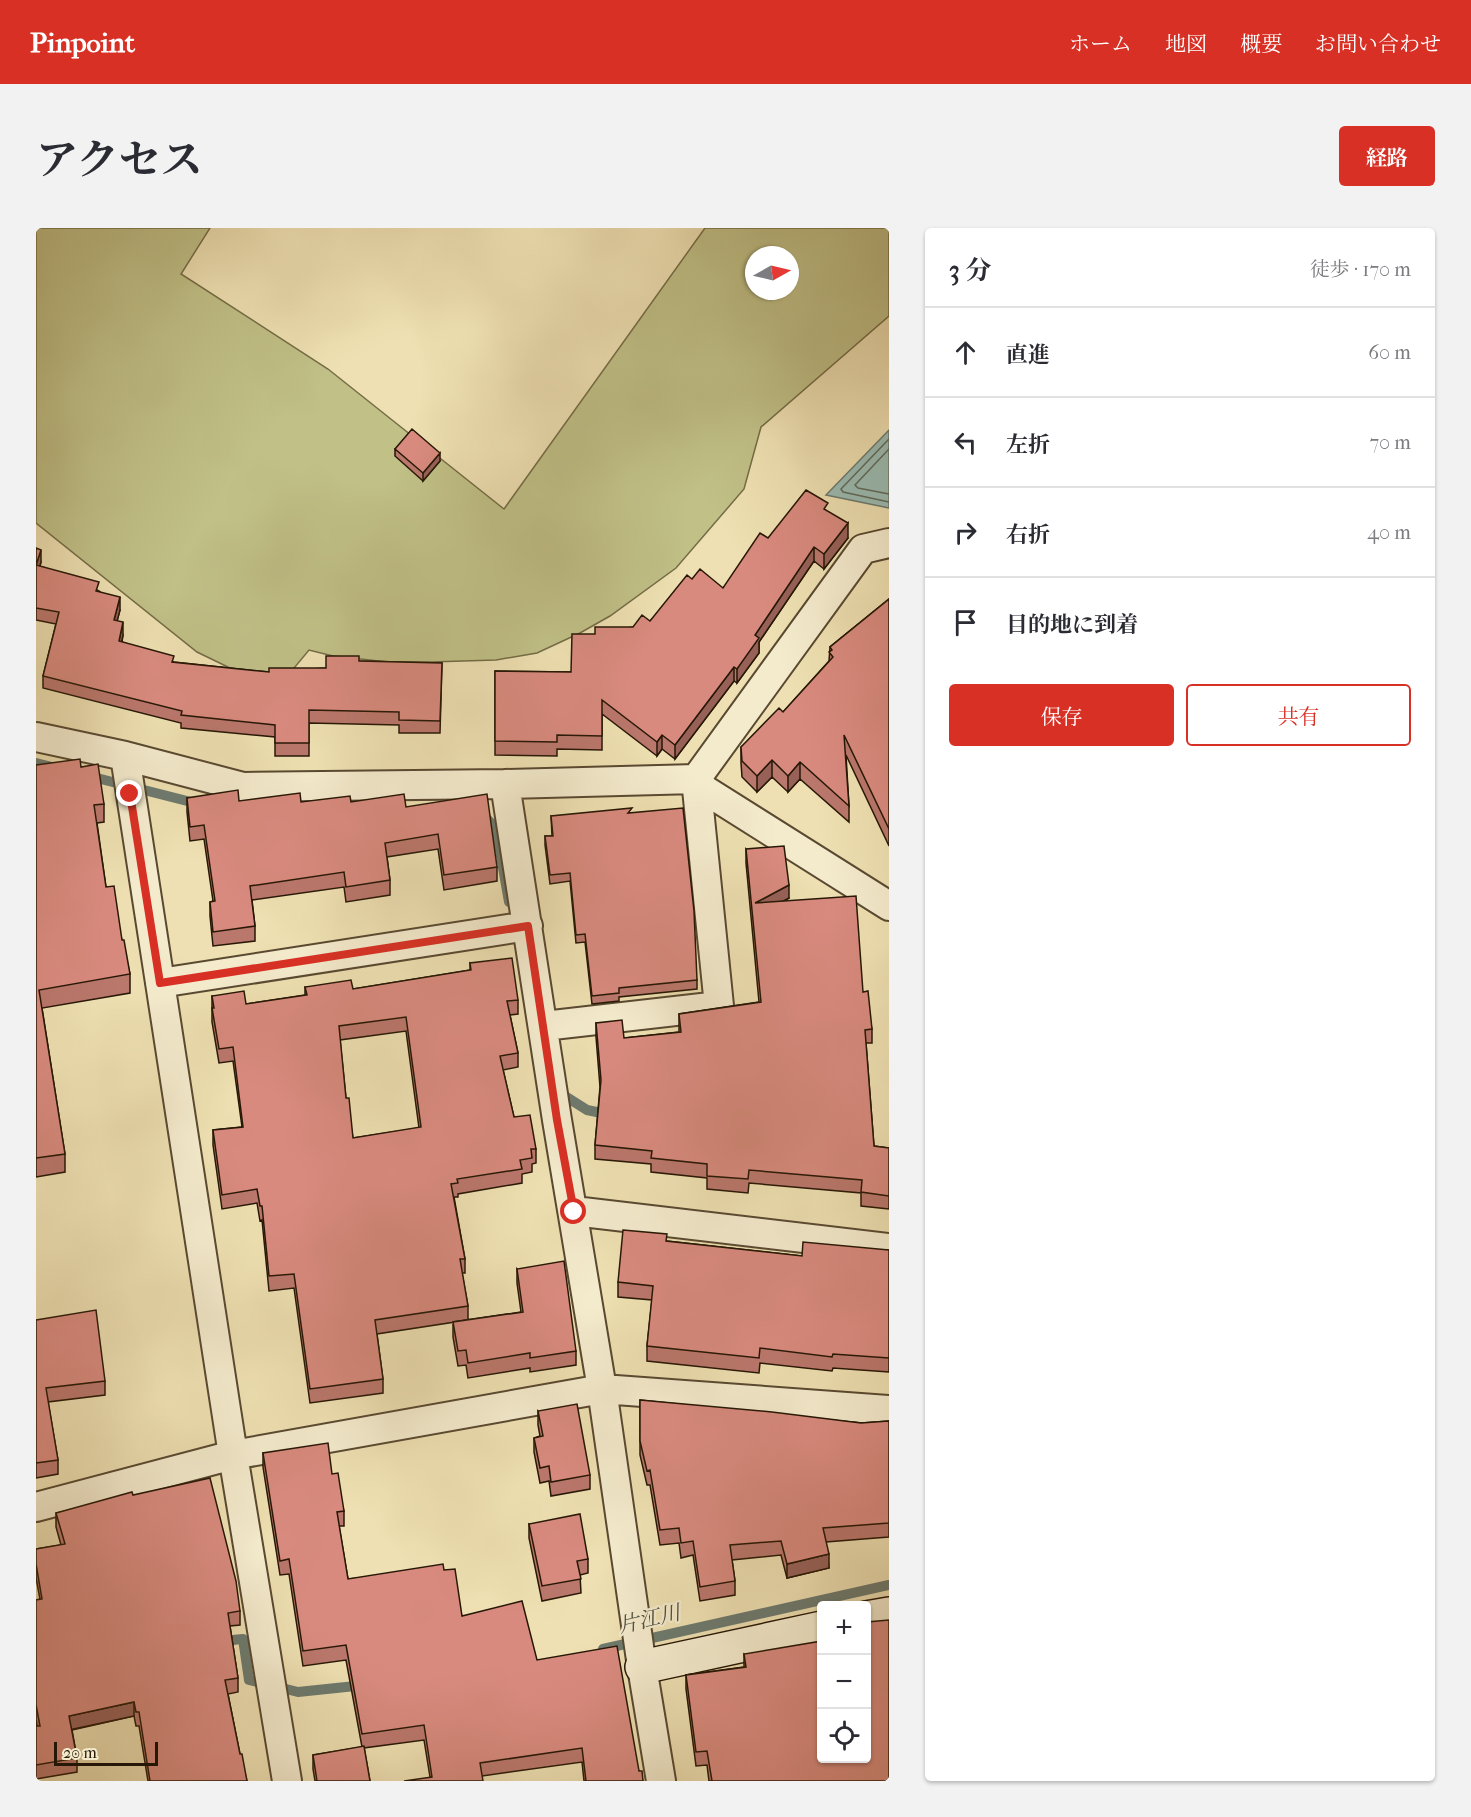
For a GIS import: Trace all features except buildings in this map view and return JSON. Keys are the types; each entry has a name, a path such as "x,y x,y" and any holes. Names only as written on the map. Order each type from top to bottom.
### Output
{"street":[{"path":"544,1026 719,1006 696,779 863,549 889,543"},
{"path":"36,737 125,756 243,787 696,779"},
{"path":"125,756 233,1455 287,1781"},
{"path":"696,779 705,790 889,906"},
{"path":"505,784 557,1120 602,1389 642,1667 661,1781"},
{"path":"160,983 528,926"},
{"path":"574,1212 889,1248"},
{"path":"36,1507 233,1455 602,1389 889,1410"},
{"path":"871,1617 889,1614"},
{"path":"642,1667 817,1629"}],"green space":[{"path":"36,228 210,228 181,274 328,369 504,509 705,228 889,228 889,316 761,427 744,489 676,568 610,616 537,653 496,660 397,663 333,656 309,650 280,685 232,669 197,652 36,523"}],"water":[{"path":"889,430 889,508 826,495"}],"waterway":[{"path":"36,763 56,768"},
{"path":"89,776 199,804"},
{"path":"480,818 486,818 496,828 509,902"},
{"path":"557,1091 587,1110 611,1115"},
{"name":"片江川","path":"603,1649 889,1585"},
{"name":"片江川","path":"221,1641 243,1639 249,1680 298,1692 365,1685"}],"route":[{"path":"130,794 160,983 528,926 557,1120 574,1212"}]}
